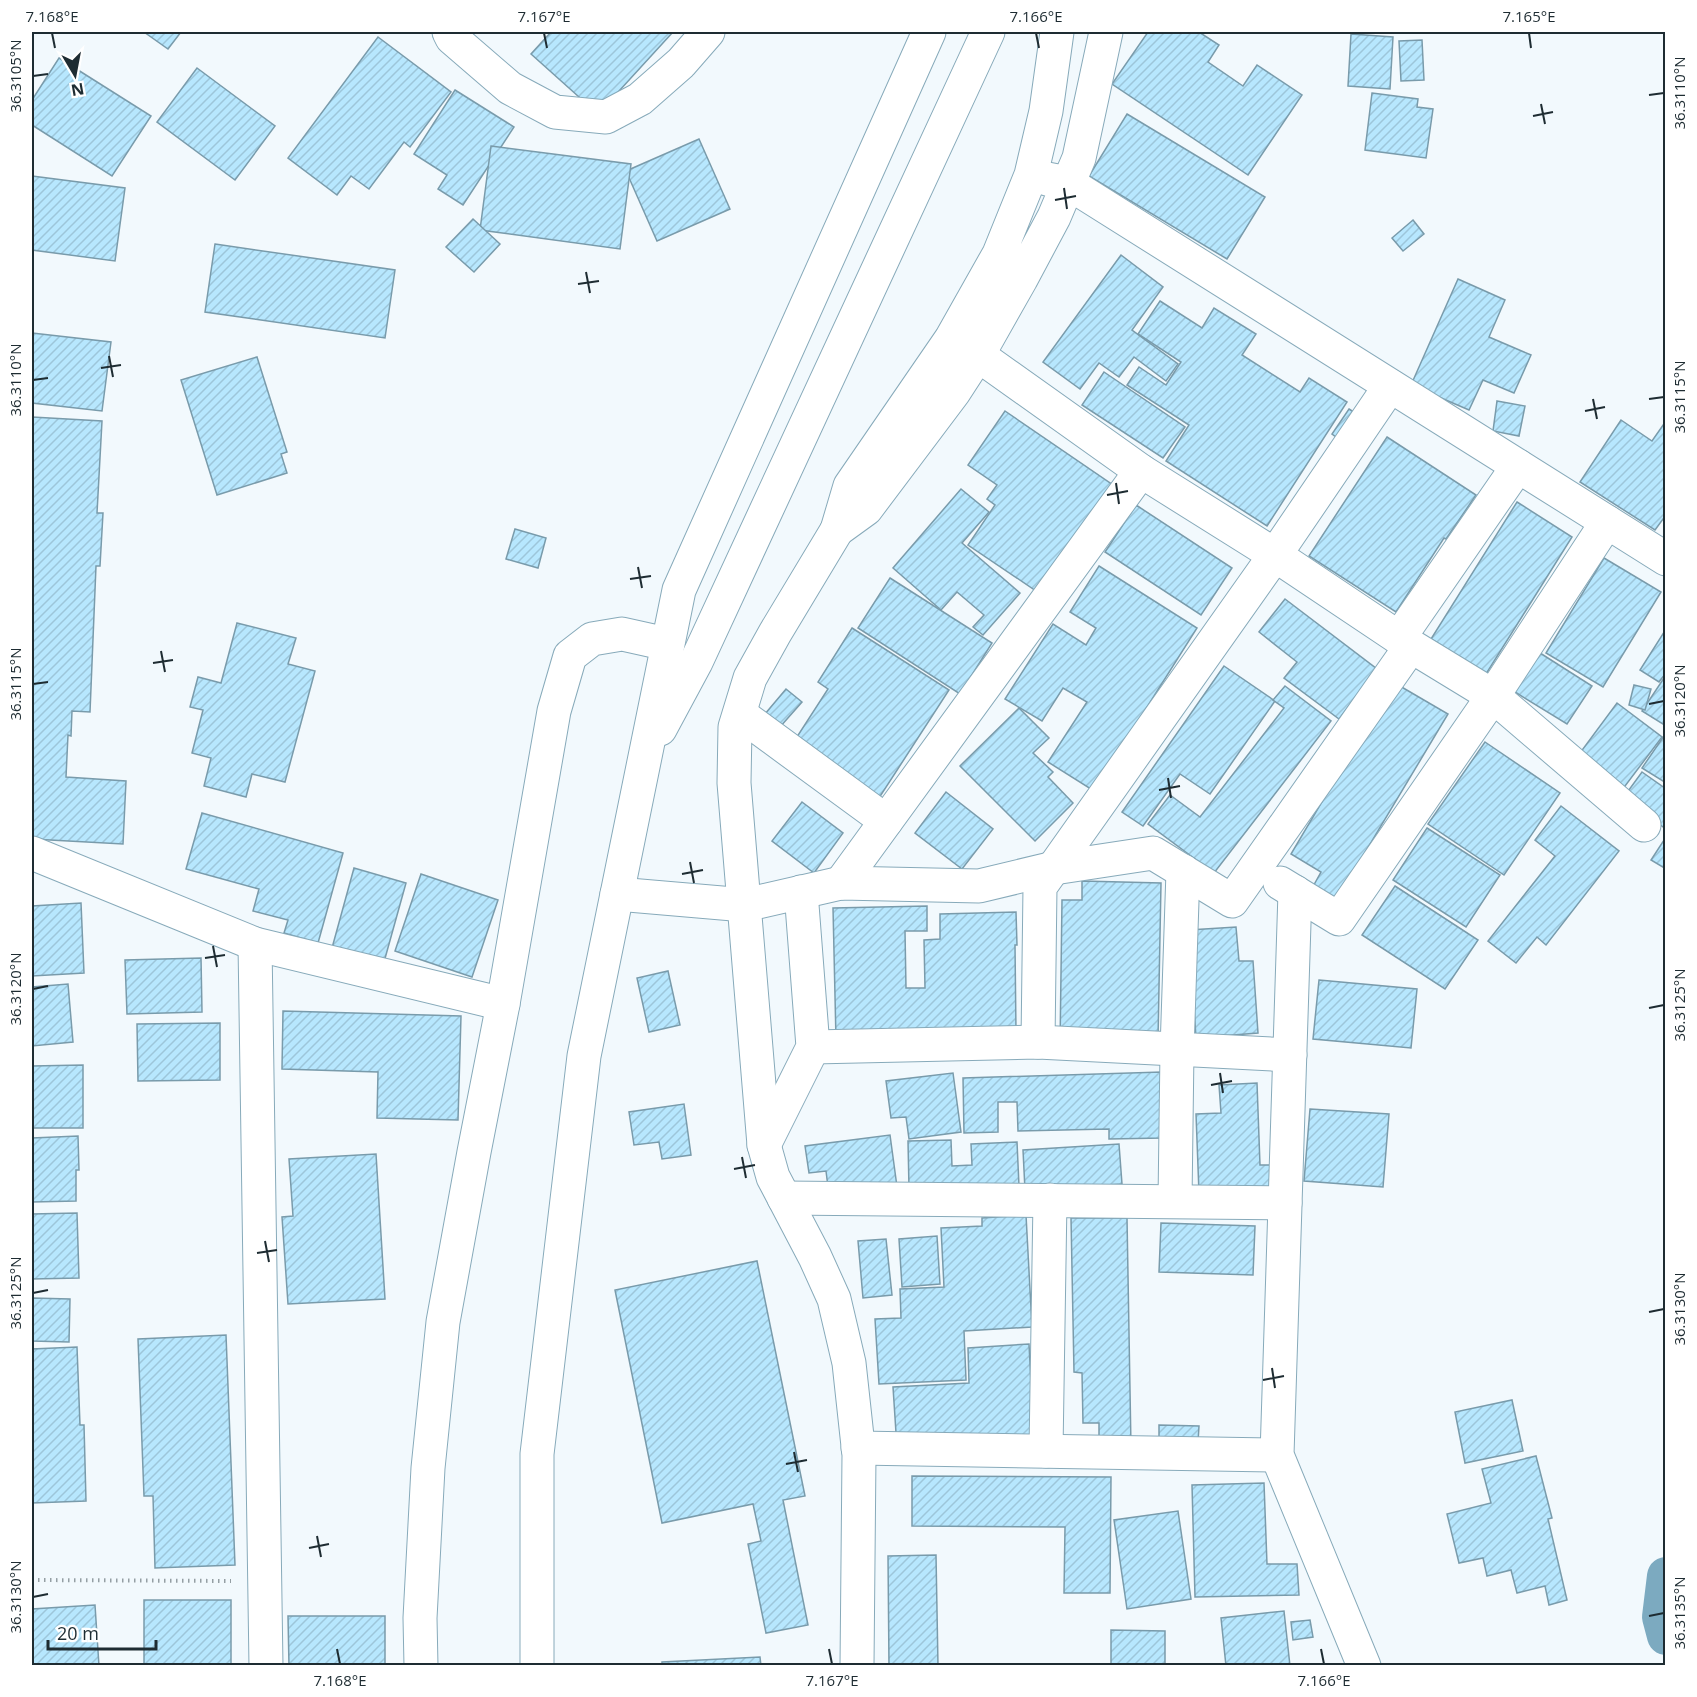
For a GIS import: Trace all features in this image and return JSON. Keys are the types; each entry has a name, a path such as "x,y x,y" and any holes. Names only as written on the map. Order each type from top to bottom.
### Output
{"street":[{"path":"449,32 452,38 510,88 555,112 606,117 640,99 681,63 708,32"},
{"path":"537,1665 537,1454 584,1056 679,590 929,32"},
{"path":"643,762 701,652 988,32"},
{"path":"857,1665 858,1448 849,1363 834,1299 773,1177 764,1145 734,783 735,727 750,678 837,530 850,486 951,339 999,254 1030,175 1046,111 1057,32"},
{"path":"837,530 866,509 954,392 978,356 1048,227 1079,158 1106,32"},
{"path":"1030,175 1068,183 1665,559"},
{"path":"978,356 1141,471 1492,696 1644,825"},
{"path":"1038,1042 1040,887 1275,555 1390,386"},
{"path":"617,894 745,905 841,883 979,886 1054,868 1153,853 1232,901 1405,642 1518,466"},
{"path":"841,883 1141,471"},
{"path":"1255,868 1339,919 1492,696 1606,522"},
{"path":"421,1665 420,1618 428,1468 443,1322 503,1004 554,711 570,656 592,639 622,634 667,644"},
{"path":"740,714 886,821"},
{"path":"32,853 255,944 503,1004"},
{"path":"1175,1201 1183,871"},
{"path":"764,1145 813,1047 801,892"},
{"path":"1295,892 1277,1455 1364,1665"},
{"path":"255,944 266,1665"},
{"path":"813,1047 1038,1042 1290,1054"},
{"path":"784,1198 1285,1203"},
{"path":"1046,1451 1050,1200"},
{"path":"858,1448 1277,1455"}],"path":[{"path":"32,1580 264,1581"}],"building":[{"path":"144,32 181,32 168,49"},
{"path":"551,32 673,32 598,114 531,54"},
{"path":"1148,32 1199,32 1219,45 1208,62 1243,86 1257,65 1302,95 1248,175 1112,84"},
{"path":"1351,34 1393,37 1390,89 1348,86"},
{"path":"378,37 451,92 410,147 404,142 369,189 351,176 337,195 288,158"},
{"path":"1422,40 1424,80 1401,81 1399,41"},
{"path":"59,58 151,116 112,176 32,125 32,100"},
{"path":"197,68 275,126 235,180 157,122"},
{"path":"455,90 514,127 463,205 438,189 447,175 414,154"},
{"path":"1372,93 1418,99 1417,107 1433,109 1426,158 1365,150"},
{"path":"1127,114 1265,197 1227,259 1089,176"},
{"path":"699,139 730,209 657,241 626,171"},
{"path":"491,146 631,164 620,249 480,230"},
{"path":"32,176 125,188 115,261 32,250"},
{"path":"473,219 500,244 474,272 446,247"},
{"path":"1413,220 1424,234 1403,251 1392,238"},
{"path":"215,244 395,270 385,338 205,312"},
{"path":"1121,255 1163,287 1132,330 1178,364 1166,381 1134,357 1119,377 1099,363 1080,389 1043,362"},
{"path":"1458,279 1505,300 1489,337 1531,355 1514,393 1483,380 1469,410 1411,385"},
{"path":"1160,301 1202,328 1214,308 1256,334 1242,355 1300,392 1309,378 1347,402 1267,526 1166,461 1189,425 1127,385 1139,367 1166,385 1181,362 1138,334"},
{"path":"32,333 111,342 102,411 32,403"},
{"path":"257,357 287,452 281,454 287,473 217,495 181,380"},
{"path":"1104,372 1185,427 1163,458 1082,405"},
{"path":"1497,401 1525,406 1519,436 1493,431"},
{"path":"1349,409 1366,420 1347,445 1332,434"},
{"path":"1005,411 1113,485 1039,593 968,545 995,505 987,499 997,485 968,465"},
{"path":"32,417 102,421 97,513 103,513 100,566 96,566 90,712 72,711 71,736 68,735 66,777 126,781 123,844 32,839"},
{"path":"1621,420 1652,441 1666,421 1666,515 1655,530 1580,482"},
{"path":"1387,437 1476,495 1446,539 1444,538 1396,612 1309,556"},
{"path":"961,489 989,512 962,543 1020,593 983,635 973,627 984,615 957,592 941,610 893,568"},
{"path":"1517,502 1572,537 1486,674 1431,639"},
{"path":"1136,505 1232,568 1201,615 1105,552"},
{"path":"515,529 546,538 538,568 506,559"},
{"path":"1604,558 1661,592 1603,687 1546,653"},
{"path":"1099,566 1197,628 1094,791 1048,762 1087,702 1063,688 1042,721 1005,699 1053,624 1086,645 1096,628 1070,612"},
{"path":"890,578 992,643 960,694 858,628"},
{"path":"1285,599 1377,669 1339,719 1284,678 1297,662 1259,632"},
{"path":"237,623 296,638 288,664 315,671 285,782 252,774 246,797 204,786 211,758 192,753 203,710 190,707 198,677 221,683"},
{"path":"852,628 949,690 879,798 793,743 828,689 818,682"},
{"path":"1666,629 1666,673 1659,682 1640,670"},
{"path":"1540,653 1592,686 1567,724 1515,692"},
{"path":"1224,666 1275,701 1210,794 1180,774 1143,826 1122,812"},
{"path":"1666,675 1666,726 1642,711"},
{"path":"1393,682 1448,714 1333,906 1310,892 1321,872 1291,854"},
{"path":"1634,685 1651,689 1645,710 1629,705"},
{"path":"1285,686 1331,721 1214,873 1148,824 1170,795 1200,817 1284,708 1273,700"},
{"path":"786,689 802,702 780,727 765,714"},
{"path":"1617,703 1662,737 1619,794 1574,761"},
{"path":"1019,708 1049,738 1033,753 1053,772 1048,777 1073,803 1035,841 960,766"},
{"path":"1666,733 1666,783 1642,768"},
{"path":"1485,742 1560,793 1504,875 1428,824"},
{"path":"1642,772 1666,789 1666,829 1623,798"},
{"path":"946,792 993,829 962,869 915,833"},
{"path":"802,802 843,833 814,873 772,841"},
{"path":"1561,806 1619,851 1546,945 1537,937 1516,963 1488,941 1555,856 1535,840"},
{"path":"202,813 343,853 318,943 284,933 288,920 253,911 259,889 186,869"},
{"path":"1427,828 1500,875 1466,927 1393,880"},
{"path":"1666,837 1666,869 1651,860"},
{"path":"354,868 406,883 384,962 332,948"},
{"path":"421,874 498,900 472,977 395,951"},
{"path":"1082,881 1161,883 1158,1040 1060,1047 1062,900 1082,900"},
{"path":"1395,886 1478,940 1445,989 1362,935"},
{"path":"81,903 84,973 32,976 32,906"},
{"path":"927,906 927,931 905,931 906,988 925,988 924,940 940,939 940,914 1016,912 1016,1032 836,1040 833,908"},
{"path":"1236,927 1239,961 1253,961 1258,1033 1196,1038 1189,930"},
{"path":"201,958 202,1012 127,1014 125,960"},
{"path":"668,971 680,1025 649,1032 637,978"},
{"path":"1319,980 1417,989 1411,1048 1313,1039"},
{"path":"68,984 73,1042 32,1046 32,987"},
{"path":"283,1011 461,1016 458,1120 377,1118 378,1072 282,1069"},
{"path":"220,1023 220,1080 138,1081 137,1024"},
{"path":"83,1065 83,1128 32,1128 32,1066"},
{"path":"1162,1072 1163,1138 1109,1139 1109,1129 1018,1131 1017,1102 998,1102 998,1132 964,1133 963,1078"},
{"path":"953,1073 961,1132 909,1139 906,1117 891,1118 886,1081"},
{"path":"1257,1083 1260,1165 1272,1165 1272,1190 1199,1193 1196,1114 1221,1113 1219,1085"},
{"path":"684,1104 691,1155 662,1159 659,1142 634,1145 629,1112"},
{"path":"1310,1109 1389,1114 1383,1187 1304,1181"},
{"path":"890,1135 898,1194 830,1203 826,1171 809,1173 805,1146"},
{"path":"78,1136 79,1170 76,1170 76,1201 32,1202 32,1138"},
{"path":"951,1140 952,1166 972,1165 971,1144 1017,1142 1019,1186 909,1189 908,1141"},
{"path":"1119,1144 1122,1184 1025,1190 1023,1150"},
{"path":"376,1154 385,1299 288,1304 282,1217 293,1216 289,1159"},
{"path":"77,1213 79,1278 32,1279 32,1214"},
{"path":"1026,1215 1032,1327 964,1331 966,1380 879,1384 875,1319 901,1318 900,1289 944,1287 941,1228 982,1226 982,1218"},
{"path":"1071,1218 1127,1218 1131,1447 1099,1448 1099,1423 1083,1423 1082,1373 1074,1372"},
{"path":"1161,1223 1255,1226 1253,1275 1159,1272"},
{"path":"937,1236 940,1284 902,1287 899,1239"},
{"path":"886,1239 892,1295 863,1298 858,1241"},
{"path":"757,1261 805,1496 783,1500 808,1625 766,1633 748,1544 761,1541 753,1504 662,1523 615,1290"},
{"path":"32,1298 70,1299 69,1342 32,1341"},
{"path":"226,1335 235,1565 155,1568 153,1496 144,1496 138,1339"},
{"path":"1029,1344 1034,1441 897,1448 893,1387 969,1383 968,1348"},
{"path":"77,1347 80,1425 84,1425 86,1501 32,1503 32,1349"},
{"path":"1512,1400 1523,1451 1465,1463 1455,1412"},
{"path":"1159,1425 1199,1426 1198,1442 1159,1440"},
{"path":"1536,1456 1552,1518 1548,1519 1567,1600 1549,1605 1545,1586 1517,1593 1511,1570 1487,1576 1483,1558 1459,1563 1447,1514 1491,1503 1482,1469"},
{"path":"912,1476 1111,1477 1110,1593 1064,1593 1065,1527 912,1526"},
{"path":"1264,1483 1267,1564 1297,1564 1299,1595 1195,1597 1192,1485"},
{"path":"1178,1511 1191,1599 1127,1609 1114,1520"},
{"path":"936,1555 938,1666 889,1666 888,1556"},
{"path":"144,1600 231,1600 231,1666 144,1666"},
{"path":"95,1605 99,1666 32,1666 32,1609"},
{"path":"1284,1611 1290,1666 1226,1666 1221,1618"},
{"path":"288,1616 385,1616 385,1666 289,1666"},
{"path":"1310,1620 1313,1637 1293,1640 1291,1622"},
{"path":"1111,1630 1165,1631 1165,1666 1111,1666"},
{"path":"760,1657 761,1666 662,1666 662,1662"}],"waterway":[{"path":"1666,1576 1661,1617 1666,1636"}]}
